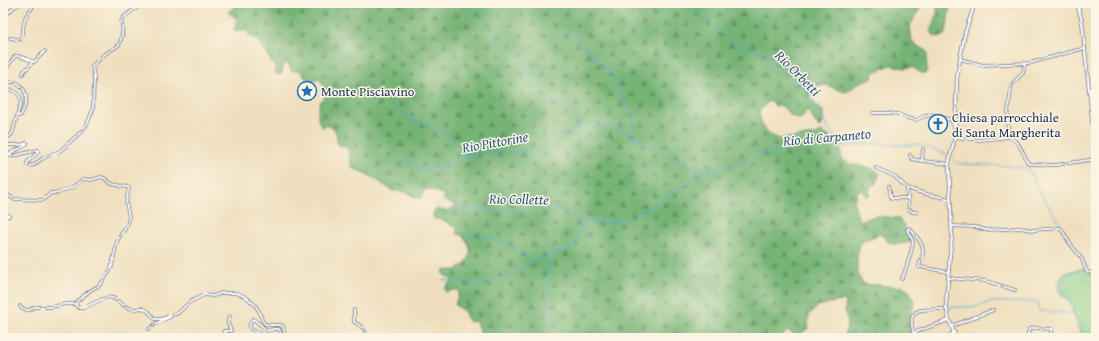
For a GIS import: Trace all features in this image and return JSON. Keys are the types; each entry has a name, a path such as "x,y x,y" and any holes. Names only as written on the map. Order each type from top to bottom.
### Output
{"main road":[{"path":"956,338 946,309 952,237 949,164 956,129 957,78 960,59 965,33 975,3"},
{"path":"1077,3 1082,21 1096,158"}],"street":[{"path":"3,15 8,13 18,3"},
{"path":"15,6 22,3"},
{"path":"10,38 21,39 25,18 35,3"},
{"path":"3,145 20,145 27,143 22,148 11,153 9,155 11,156 38,150 38,152 26,163 29,166 32,166 43,158 60,151 81,132 87,124 93,110 94,76 92,66 105,54 119,45 122,34 122,19 145,3"},
{"path":"960,59 983,65 1025,64 1085,48"},
{"path":"23,74 25,69 45,51"},
{"path":"3,73 15,56 18,55 32,62"},
{"path":"1009,137 1007,119 1011,89 1013,83 1023,73 1025,64"},
{"path":"3,84 16,82 23,88 26,96 26,102 21,115 18,116"},
{"path":"3,89 11,89 21,98 21,104 12,134 3,141"},
{"path":"873,113 898,114 916,120 925,116 934,115 951,120 956,129"},
{"path":"955,137 980,140 1009,137 1014,140 1024,153 1026,162 1030,164 1056,165 1096,158"},
{"path":"923,149 923,161"},
{"path":"910,155 912,159 949,164"},
{"path":"876,168 894,176 907,188 922,193 951,199"},
{"path":"3,189 8,196 14,199 42,200 51,193 58,193 73,188 82,179 91,180 99,177 104,178 110,184 129,188 126,202 129,217 127,226 118,241 112,266 100,285 77,301 76,304"},
{"path":"889,186 892,198 908,198"},
{"path":"907,188 909,209 913,212 917,212"},
{"path":"952,226 975,227 994,231 1020,228 1033,230 1060,228 1082,259 1086,270 1096,276"},
{"path":"902,279 907,267 912,244 912,239 907,230 909,228 918,238 922,247 923,252 920,268 948,272"},
{"path":"948,278 986,281 1015,290"},
{"path":"149,329 157,323 178,313 190,302 204,295 213,296 222,293 238,293 249,298 256,305 265,324 280,324 283,326 284,338"},
{"path":"20,306 22,309 30,310 34,307 76,304 79,308 83,308 107,297 113,298 128,308 142,308 148,311 155,319 171,316"},
{"path":"915,338 911,325 912,316 914,313 923,310 946,309"},
{"path":"354,310 354,322 360,325 368,336"},
{"path":"952,326 993,310"},
{"path":"230,316 227,322 231,331 224,331 225,334 230,335 232,338 241,336 244,338"},
{"path":"261,335 251,329 250,323 253,319 268,331 279,329 284,338"},
{"path":"913,333 950,320"},
{"path":"1027,338 1029,329 1035,328 1052,329 1052,338"},
{"path":"946,338 954,332"},
{"path":"364,338 366,334"},
{"path":"1066,338 1074,337"}],"green space":[{"path":"238,3 923,3 910,26 912,41 915,45 926,51 928,54 926,60 926,73 921,73 912,67 905,68 891,65 874,72 872,78 858,83 850,90 845,92 827,85 820,85 811,91 809,99 823,111 823,122 821,127 817,125 807,111 805,111 804,116 800,119 794,118 783,106 775,106 772,101 768,102 759,111 761,123 768,134 779,139 816,135 821,132 836,142 842,159 849,164 873,169 880,173 876,183 870,187 869,196 866,196 864,191 860,190 857,192 854,202 859,221 876,216 898,218 904,225 911,242 892,244 880,234 862,242 857,260 858,271 860,279 864,284 903,287 910,292 915,304 910,317 910,338 844,338 848,322 845,310 846,300 818,306 809,315 808,328 798,336 787,331 781,338 483,338 475,321 470,322 467,320 465,312 455,305 459,293 458,290 446,292 445,288 454,280 443,274 444,270 456,270 460,268 467,261 470,255 469,245 462,235 457,234 457,227 441,220 434,219 434,211 437,209 448,211 454,208 454,204 446,202 443,199 445,195 430,189 425,190 421,198 416,198 403,191 393,191 369,175 353,168 348,149 337,143 337,136 332,127 322,127 320,125 318,112 320,101 323,99 325,94 325,89 321,81 318,79 307,79 300,70 291,70 288,63 283,64 282,73 278,75 275,73 275,65 269,58 267,52 263,50 259,41 244,30 234,31 237,19 229,13 229,11"},
{"path":"936,3 950,4 946,33 942,37 934,36 930,29 937,14"},
{"path":"1085,268 1087,273 1093,274 1096,278 1096,338 1084,338 1081,334 1068,300 1058,289 1059,282 1064,273"}],"waterway":[{"name":"Rio Orbetti","path":"683,3 735,43 772,57 811,96 829,130 844,146"},
{"path":"473,11 520,54 543,92 571,114 582,128"},
{"path":"566,27 614,77 632,118 637,138"},
{"path":"392,105 413,120 444,132 468,154"},
{"name":"Rio Pittorine","path":"400,158 427,170 469,155 525,150 577,129 613,126 703,172"},
{"name":"Rio di Carpaneto","path":"449,209 509,210 551,208 585,223 628,221 703,172 766,153 819,146 879,143 887,145 918,144 949,155"},
{"name":"Rio di Carpaneto","path":"952,157 957,163 1026,168 1030,171 1039,191 1073,246"},
{"name":"Rio di Carpaneto","path":"463,234 503,241 520,252 538,260 571,248 585,223"},
{"path":"549,257 550,261 547,285 550,328"},
{"name":"Rio di Carpaneto","path":"443,280 463,281 478,286 515,274 538,260"},
{"name":"Rio di Carpaneto","path":"1083,260 1087,266 1086,270"},
{"name":"Rio di Carpaneto","path":"1073,312 1070,301 1064,295 1061,286 1066,275 1084,270"},
{"path":"949,307 975,307 990,302 1038,302 1039,311 1073,313 1080,330 1087,338"},
{"path":"585,335 597,338"}],"place":[{"name":"Monte Pisciavino","path":"307,91"},
{"name":"Chiesa parrocchiale di Santa Margherita","path":"938,124"}],"water label":[{"name":"Rio Collette","path":"519,199"}]}
